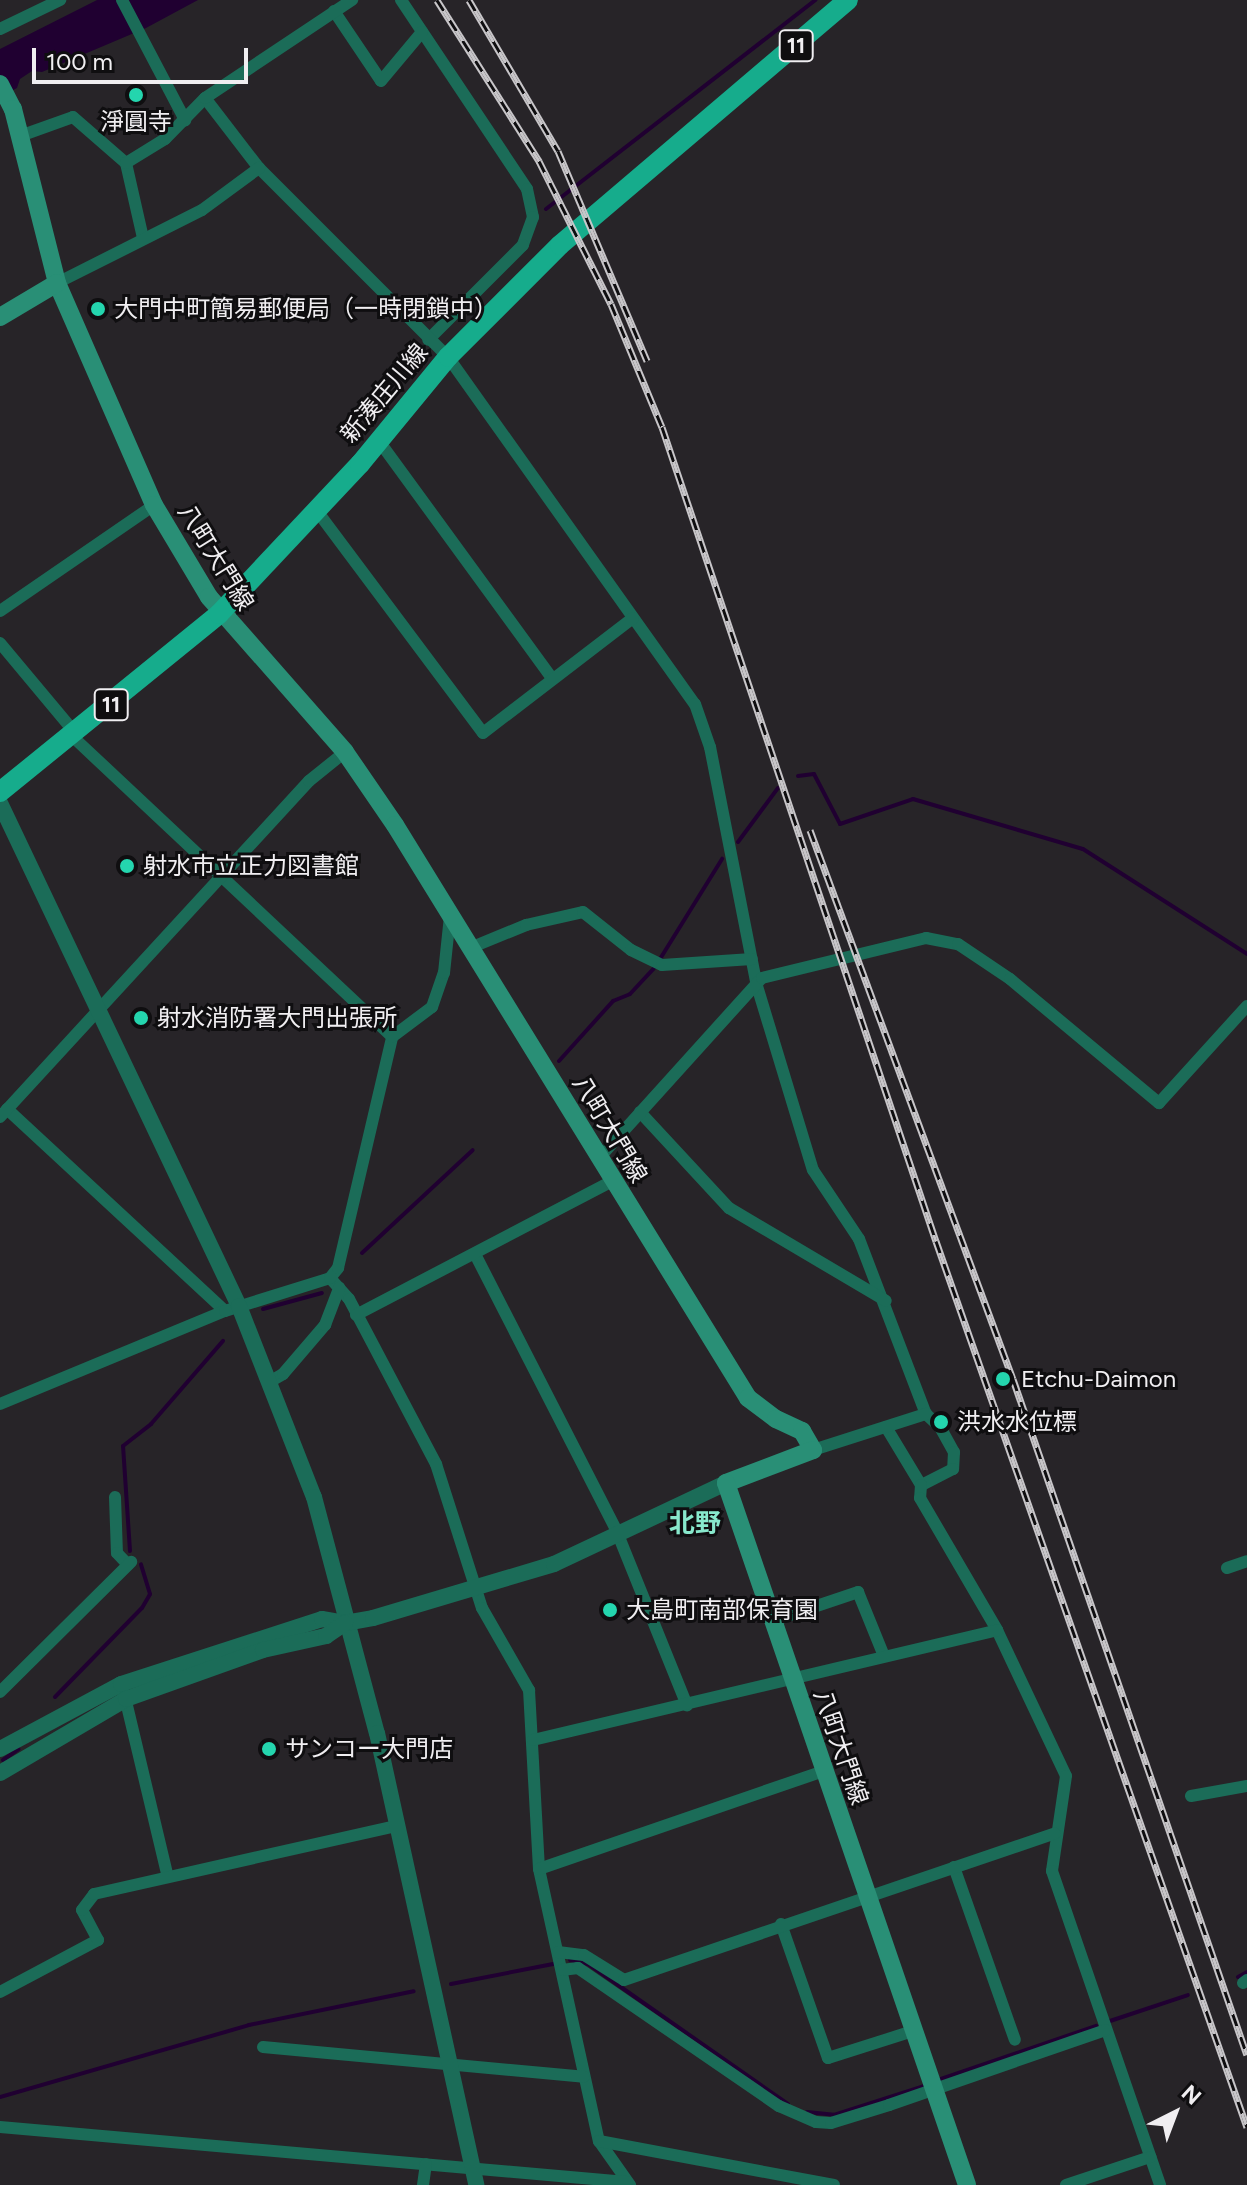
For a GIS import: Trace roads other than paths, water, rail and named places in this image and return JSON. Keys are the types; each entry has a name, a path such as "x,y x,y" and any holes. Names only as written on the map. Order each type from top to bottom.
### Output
{"main road":[{"name":"新湊庄川線","path":"0,792 75,735 219,614 317,511 448,357 560,245 848,0"},
{"name":"八町大門線","path":"0,84 13,109 57,283 154,505 219,614 345,752 748,1398 776,1419 802,1431 813,1450"},
{"path":"0,317 57,283"},
{"path":"726,1483 813,1450"},
{"name":"八町大門線","path":"726,1483 967,2185"}],"street":[{"path":"0,29 60,0"},
{"path":"122,0 142,44 185,120"},
{"path":"126,163 185,120 205,98 352,0"},
{"path":"401,0 527,189 533,217 523,245 428,340"},
{"path":"334,11 381,81 422,32"},
{"path":"205,98 259,168 448,357 695,704 703,724 757,986 813,1170 859,1239 886,1302 926,1414 940,1427 954,1452 953,1469 921,1485"},
{"path":"20,136 73,117 126,163 143,238"},
{"path":"57,283 202,210 259,168"},
{"path":"379,441 552,678"},
{"path":"0,611 154,505"},
{"path":"317,511 483,733 633,618"},
{"path":"0,643 75,735 221,879 392,1037"},
{"path":"232,1308 4,1113 309,781 345,752"},
{"path":"0,803 232,1308 271,1381 328,1543 345,1623 374,1719 476,2185"},
{"path":"470,948 526,925 583,912 631,950 662,965 752,959"},
{"path":"271,1381 283,1374 325,1325 392,1037 432,1007 444,973 450,916"},
{"path":"600,1157 762,978 926,938 958,944 1010,979 1159,1103 1247,1006"},
{"path":"640,1112 729,1208 886,1302"},
{"path":"356,1315 612,1181"},
{"path":"475,1254 617,1532 687,1705"},
{"path":"0,1404 232,1308 335,1283"},
{"path":"335,1283 356,1315 436,1464 476,1589 529,1690 539,1869 599,2141 629,2183"},
{"path":"813,1450 926,1414"},
{"path":"886,1427 921,1485 920,1498 997,1630 1066,1776 1055,1833 1052,1871 1160,2185"},
{"path":"0,1749 124,1692 263,1650 326,1636 345,1623 476,1589 554,1564 726,1483"},
{"path":"0,1692 129,1563 117,1553 115,1497"},
{"path":"1227,1568 1247,1561"},
{"path":"772,1621 858,1592 884,1656"},
{"path":"533,1740 997,1630"},
{"path":"1,1771 124,1692"},
{"path":"124,1692 168,1877"},
{"path":"539,1869 823,1771"},
{"path":"1191,1796 1247,1786"},
{"path":"0,1992 98,1940 82,1910 94,1894 395,1826"},
{"path":"558,1952 584,1955 624,1980 1055,1833"},
{"path":"954,1867 1015,2040"},
{"path":"781,1924 828,2058 913,2031"},
{"path":"562,1970 578,1968 799,2118 831,2123 1105,2030"},
{"path":"263,2047 584,2077"},
{"path":"0,2127 629,2183"},
{"path":"599,2141 834,2185"},
{"path":"1066,2185 1150,2157"},
{"path":"423,2185 426,2164"}],"waterway":[{"path":"546,209 815,0"},
{"path":"798,776 814,774 840,824 913,799 1083,849 1247,954"},
{"path":"738,842 778,788"},
{"path":"660,959 722,859"},
{"path":"559,1061 613,1001 630,994 654,968"},
{"path":"362,1253 473,1150"},
{"path":"263,1309 322,1293"},
{"path":"130,1551 123,1446 151,1424 223,1341"},
{"path":"55,1697 142,1608 150,1594 141,1564"},
{"path":"3,1760 19,1749"},
{"path":"570,1960 588,1964 788,2104"},
{"path":"451,1984 553,1964"},
{"path":"1238,1977 1247,1972"},
{"path":"0,2097 249,2025 414,1991"},
{"path":"1110,2021 1188,1995"},
{"path":"941,2079 1096,2026"},
{"path":"807,2112 834,2115 924,2086"}],"railway":[{"path":"437,0 539,161 611,304 662,427 936,1241 1247,2127"},
{"path":"469,0 558,151 647,361"},
{"path":"810,830 1013,1379 1247,2055"}],"place":[{"name":"淨圓寺","path":"136,95"},
{"name":"大門中町簡易郵便局（一時閉鎖中）","path":"98,309"},
{"name":"射水市立正力図書館","path":"127,866"},
{"name":"射水消防署大門出張所","path":"141,1018"},
{"name":"Etchu-Daimon","path":"1003,1379"},
{"name":"洪水水位標","path":"941,1422"},
{"name":"大島町南部保育園","path":"610,1610"},
{"name":"サンコー大門店","path":"269,1749"}],"district":[{"name":"北野","path":"695,1524"}]}
